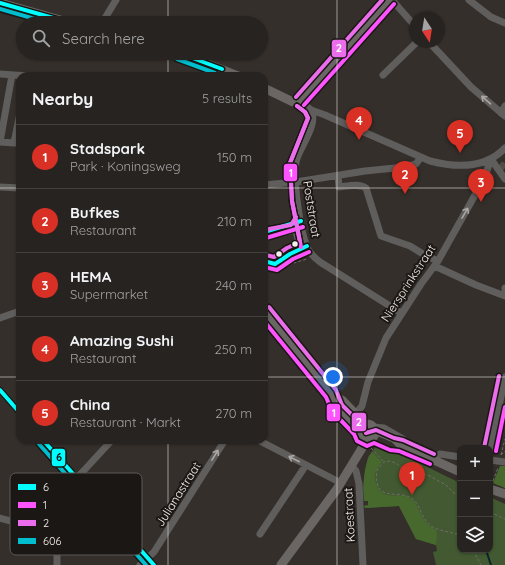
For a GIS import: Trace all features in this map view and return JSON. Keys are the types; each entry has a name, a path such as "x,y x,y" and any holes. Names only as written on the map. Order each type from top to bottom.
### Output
{"main road":[{"path":"268,90 292,101 300,101 309,93 391,0"},
{"path":"0,3 46,16"},
{"path":"194,60 219,72"},
{"path":"268,316 331,394 342,401 353,418 368,432 394,438 401,444 457,471"},
{"path":"281,565 341,483 352,466 368,432"},
{"path":"493,489 503,493"}],"street":[{"path":"106,16 116,0"},
{"path":"391,0 409,20"},
{"path":"469,0 491,17 505,23"},
{"path":"383,75 411,48"},
{"path":"434,48 470,87 504,112"},
{"path":"0,74 16,75"},
{"path":"12,75 0,142 14,143 16,133"},
{"path":"300,101 311,110 346,121 421,157 440,164 468,166 480,164 491,159 505,148"},
{"name":"Poststraat","path":"311,110 314,119 296,160 296,182 303,247 314,257 401,313"},
{"path":"268,185 405,167 416,164 421,157"},
{"path":"491,159 500,164"},
{"path":"491,159 505,179"},
{"name":"Niersprinkstraat","path":"353,418 362,406 368,382 381,350 401,313 436,264 484,179 491,159"},
{"path":"338,176 339,187 358,185 366,188 381,236 410,246 426,256 439,268 505,296"},
{"path":"0,187 16,188"},
{"path":"268,237 271,235 294,230 301,221"},
{"path":"268,231 301,221"},
{"path":"268,262 275,264 278,260 303,247 296,231 294,230"},
{"path":"0,318 16,312"},
{"path":"491,445 505,377"},
{"path":"0,390 16,408"},
{"path":"47,444 73,473"},
{"path":"82,473 108,444"},
{"name":"Julianastraat","path":"140,565 154,552 222,444"},
{"path":"266,444 341,483"},
{"path":"432,459 440,454 457,457"},
{"path":"260,534 306,465"},
{"name":"Koestraat","path":"352,466 356,471 359,484 363,565"},
{"path":"0,518 10,521"},
{"path":"142,551 154,565"},
{"path":"57,555 57,565"}],"path":[{"path":"284,266 314,257"},
{"path":"368,432 371,449 384,462"},
{"path":"505,439 500,456 505,451"},
{"path":"457,494 454,494 446,485 432,477 408,473 396,463 389,461 384,462 378,467 376,475 378,485 383,492 410,497 416,503 424,518 430,525 457,534"},
{"path":"493,484 502,464"},
{"path":"493,513 505,519"},
{"path":"475,553 481,565"}],"green space":[{"path":"377,445 407,457 457,482 457,553 493,553 493,498 505,504 505,565 436,565 433,552 437,551 436,545 416,539 399,506 365,508 364,506 368,505 368,501 364,501 363,487 368,457"},
{"path":"372,452 382,462 375,475 375,481 379,490 383,494 402,496 411,499 415,503 426,523 436,530 436,545 416,539 399,506 365,508 364,506 368,505 368,501 364,501 364,476 367,462"},
{"path":"500,466 505,466 505,488 493,483"}],"waterway":[{"path":"487,553 491,565"}],"tunnel":[{"path":"500,164 505,168"}],"transit line":[{"name":"2","path":"296,97 382,0"},
{"name":"6","path":"0,3 46,16"},
{"name":"1","path":"304,105 394,4"},
{"name":"606","path":"0,9 24,16"},
{"name":"606","path":"180,60 212,72"},
{"name":"6","path":"198,60 222,69"},
{"name":"1","path":"297,106 305,112 308,118 290,163 292,201 301,247"},
{"name":"2","path":"268,256 274,257 287,248 300,242 292,201 290,163 308,118 305,112 297,106"},
{"name":"2","path":"268,230 291,225 296,217"},
{"name":"6","path":"268,231 301,221"},
{"name":"1","path":"268,237 303,227"},
{"name":"6","path":"268,262 275,264 290,254 307,246"},
{"name":"1","path":"268,268 277,270 293,259 309,252"},
{"name":"2","path":"269,307 336,390 342,405 364,427 366,433 376,430 434,454"},
{"name":"1","path":"268,326 326,397 332,411 354,434 357,441 367,446 374,443 390,450 399,451 430,464"},
{"name":"2","path":"485,445 499,376"},
{"name":"6","path":"0,390 16,408"},
{"name":"1","path":"496,451 505,407"},
{"name":"606","path":"39,444 65,473"},
{"name":"6","path":"47,444 72,473"},
{"name":"6","path":"142,551 154,565"},
{"name":"606","path":"137,555 146,565"}],"place":[{"name":"Amazing Sushi","path":"359,140"},
{"name":"China","path":"460,153"},
{"name":"Bufkes","path":"405,194"},
{"name":"HEMA","path":"481,202"},
{"name":"Stadspark","path":"412,495"}]}
